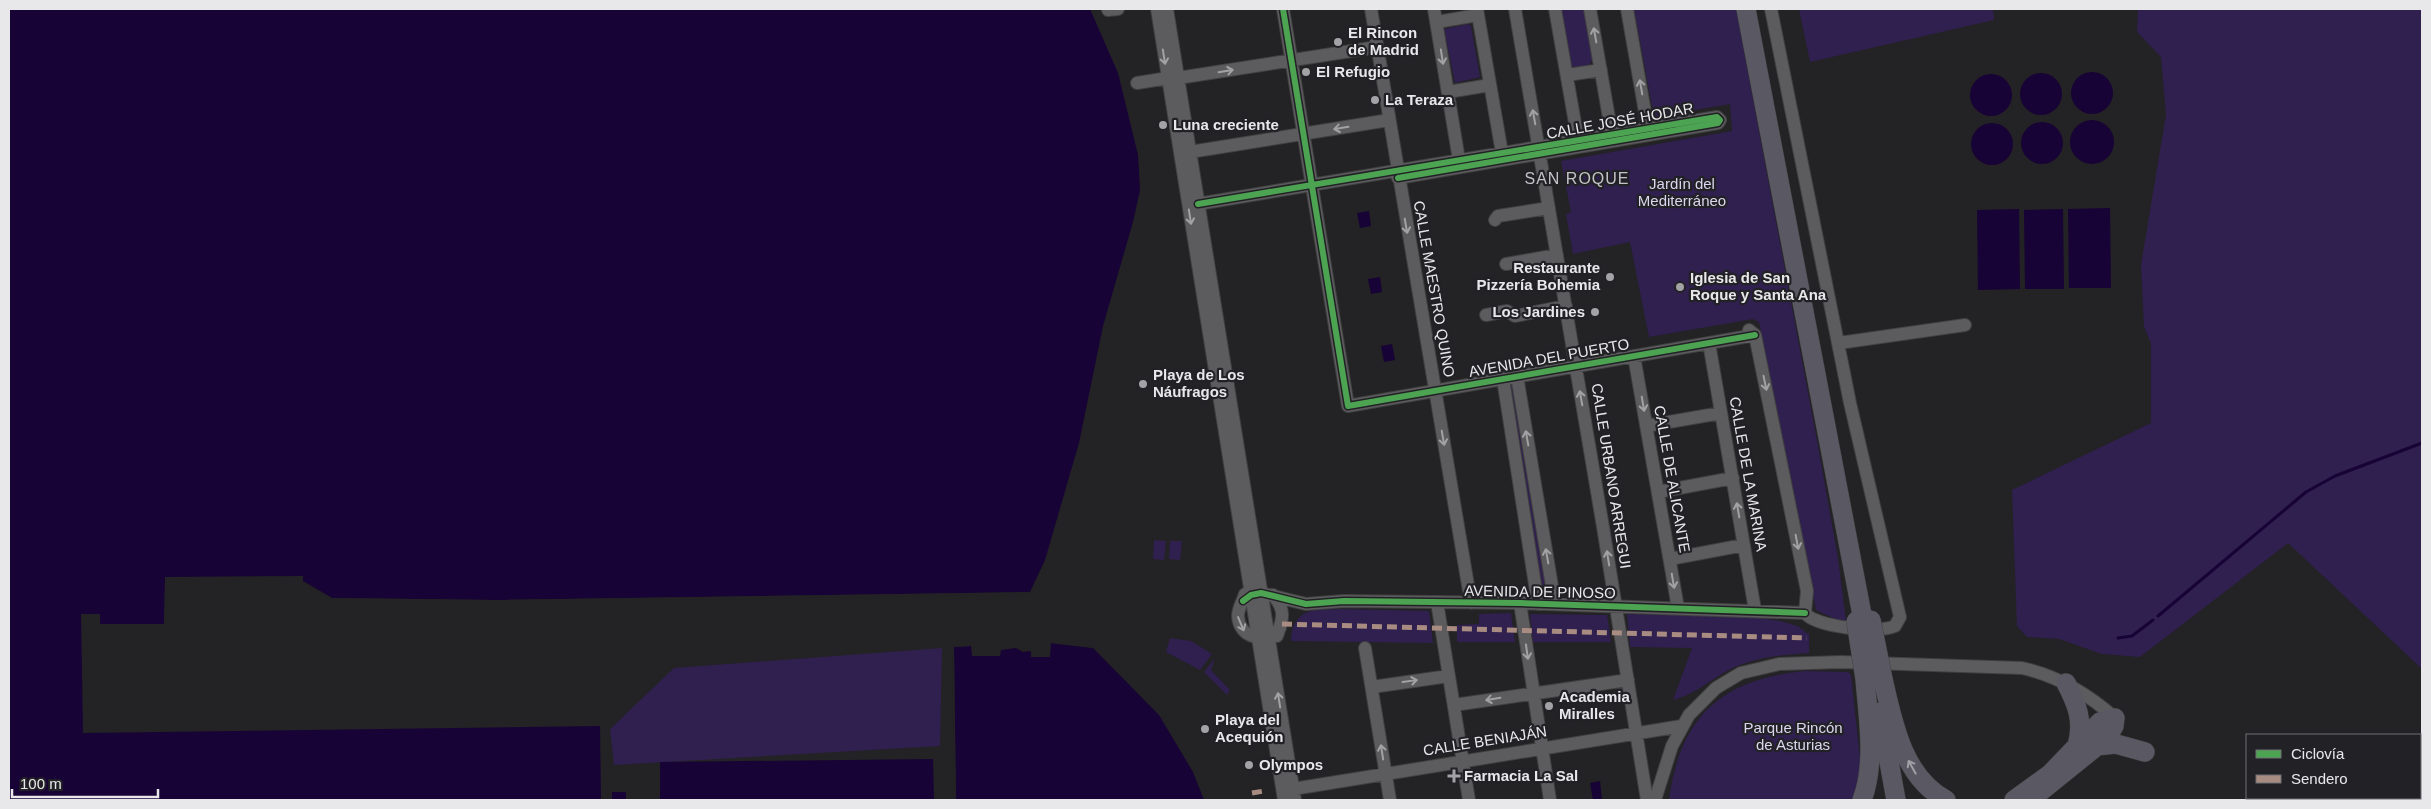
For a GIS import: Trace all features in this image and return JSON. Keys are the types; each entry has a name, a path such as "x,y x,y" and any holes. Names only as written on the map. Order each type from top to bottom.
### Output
{"highway":[{"path":"1746,9 1863,620"},
{"path":"1832,460 1840,481 1896,800"},
{"path":"1862,800 1868,778 1874,679"},
{"path":"1874,679 1914,771 1929,790 1946,800"},
{"path":"2066,682 2080,715 2080,734 2077,746"},
{"path":"2014,800 2050,774 2100,722 2115,718 2112,732 2030,800"},
{"path":"2096,746 2126,745 2145,752"}],"street":[{"path":"1156,9 1190,152 1254,579 1252,596 1263,638 1284,800"},
{"path":"1167,9 1173,78 1254,579 1252,596 1238,616 1241,626 1247,634 1263,638 1271,652 1294,795"},
{"path":"1283,9 1312,185"},
{"name":"CALLE MAESTRO QUINO","path":"1371,9 1471,603"},
{"path":"1434,9 1459,160"},
{"name":"CALLE URBANO ARREGUI","path":"1515,9 1647,800"},
{"path":"1555,9 1578,140"},
{"path":"1590,9 1612,135"},
{"path":"1627,9 1648,132"},
{"path":"1750,333 1808,597 1805,613 1816,622 1876,629 1895,626 1900,617 1874,511 1771,9"},
{"path":"1437,22 1478,12 1502,153"},
{"path":"1138,83 1377,47"},
{"path":"1567,75 1601,70"},
{"path":"1448,92 1490,85"},
{"path":"1190,152 1389,120"},
{"name":"CALLE JOSÉ HODAR","path":"1198,204 1312,185 1398,174 1648,132"},
{"name":"CALLE JOSÉ HODAR","path":"1398,174 1459,160 1502,153 1539,150 1578,140 1648,132"},
{"name":"AVENIDA DEL PUERTO","path":"1312,185 1348,406 1434,387 1750,333"},
{"path":"1495,220 1498,216 1549,208"},
{"path":"1506,264 1557,255"},
{"path":"1486,315 1507,311 1515,316 1566,306"},
{"path":"1839,343 1966,325"},
{"name":"AVENIDA DEL PUERTO","path":"1434,387 1502,379 1575,363 1634,356 1709,343 1750,333"},
{"name":"CALLE DE LA MARINA","path":"1709,343 1755,610"},
{"name":"CALLE DE ALICANTE","path":"1634,356 1678,608"},
{"path":"1517,376 1555,604"},
{"path":"1502,379 1538,604"},
{"path":"1646,426 1721,413"},
{"path":"1658,492 1732,478"},
{"path":"1670,558 1744,545"},
{"path":"1254,579 1276,598 1282,607 1281,626 1271,652"},
{"name":"AVENIDA DE PINOSO","path":"1252,596 1276,598 1306,604 1344,601 1520,603 1805,613"},
{"path":"1437,602 1469,800"},
{"path":"1520,603 1550,800"},
{"path":"1263,638 1281,626 1292,613 1306,604"},
{"path":"1366,648 1390,800"},
{"path":"1655,800 1672,746 1682,726 1706,696 1729,680 1754,669 1779,664 1841,662 2006,666 2035,671 2066,682 2092,699 2115,718"},
{"path":"1372,687 1449,676"},
{"path":"1454,705 1628,680"},
{"name":"CALLE BENIAJÁN","path":"1294,795 1385,774 1682,726"},
{"path":"1661,779 1661,800"}],"green space":[{"path":"1561,9 1584,9 1593,59 1589,65 1577,68 1571,66"},
{"name":"Jardín del Mediterráneo","path":"1634,9 1736,9 1818,446 1838,558 1846,621 1833,618 1816,610 1759,322 1753,319 1649,337 1630,242 1573,254 1566,214 1571,212 1561,161 1732,131 1730,104 1654,117"},
{"path":"1799,9 1993,9 1994,20 1810,62"},
{"path":"2138,9 2422,9 2422,669 2288,543 2140,657 2102,654 2059,639 2027,637 2017,626 2012,490 2151,423 2151,343 2144,327 2141,265 2166,115 2161,57 2137,32"},
{"path":"1468,24 1471,26 1480,77 1455,83 1444,29"},
{"path":"1515,384 1551,592 1540,592 1505,386"},
{"path":"1154,540 1166,541 1164,560 1153,559"},
{"path":"1170,541 1182,541 1180,560 1169,559"},
{"path":"1339,609 1429,611 1433,643 1292,641 1293,629 1296,621 1301,616 1313,611"},
{"path":"1511,613 1515,642 1457,642 1457,625 1479,624 1479,614"},
{"path":"1530,614 1607,615 1611,642 1533,642"},
{"path":"1627,614 1723,615 1777,620 1796,626 1809,633 1809,653 1775,656 1752,661 1731,669 1692,693 1673,700 1692,648 1630,647"},
{"path":"1170,638 1191,641 1212,654 1200,670 1166,652"},
{"path":"942,648 940,746 614,765 610,729 674,668"},
{"path":"1215,658 1211,670 1230,690 1227,695 1204,672"},
{"name":"Parque Rincón de Asturias","path":"1805,671 1848,672 1851,675 1861,767 1860,779 1854,800 1669,800 1683,746 1695,724 1710,707 1728,693 1750,683 1776,675"}],"shaded area":[{"path":"9,9 1090,9 1118,73 1138,155 1140,190 1133,222 1103,326 1079,443 1045,560 1030,592 498,600 332,598 303,581 303,576 165,577 164,625 100,624 100,614 81,614 83,733 600,726 601,800 9,800"},
{"path":"2088,72 2096,72 2107,78 2113,93 2107,108 2096,114 2088,114 2077,108 2071,97 2071,89 2077,78"},
{"path":"2045,73 2053,76 2059,82 2062,94 2059,106 2053,112 2037,115 2029,112 2023,106 2020,90 2023,82 2029,76"},
{"path":"1991,74 2006,80 2012,95 2006,110 1991,116 1976,110 1970,95 1976,80"},
{"path":"2092,120 2104,124 2110,130 2114,142 2110,154 2104,160 2092,164 2080,160 2074,154 2070,142 2074,130 2080,124"},
{"path":"2038,122 2046,122 2057,128 2063,143 2057,158 2046,164 2038,164 2027,158 2021,147 2021,139 2027,128"},
{"path":"1988,123 1996,123 2007,129 2013,144 2007,159 1996,165 1988,165 1977,159 1971,148 1971,140 1977,129"},
{"path":"2110,208 2111,288 2069,288 2068,209"},
{"path":"2019,209 2020,289 1978,290 1977,210"},
{"path":"2063,209 2064,289 2025,289 2024,210"},
{"path":"1369,211 1371,226 1360,228 1357,213"},
{"path":"1380,277 1382,292 1371,294 1368,279"},
{"path":"1392,344 1395,360 1384,362 1381,346"},
{"path":"1051,643 1093,648 1159,715 1193,772 1204,800 956,800 954,647 971,646 972,656 1000,656 1001,650 1016,648 1023,652 1031,651 1031,657 1050,657"},
{"path":"933,759 934,800 660,800 660,762"},
{"path":"1600,781 1602,800 1593,800 1590,783"},
{"path":"612,792 626,792 626,800 612,800"}],"pier":[{"path":"301,581 332,598 498,600 1033,592 1031,594 1009,595 498,603 332,601"},
{"path":"165,582 167,582 166,627 100,626 100,624 164,624"},
{"path":"1052,641 1094,646 1093,648 1051,643"},
{"path":"971,643 971,646 954,647 956,800 954,800 952,647 954,645"}],"waterway":[{"path":"2158,616 2306,492 2335,476 2422,443"},
{"path":"2118,638 2132,636 2153,620"}],"marked path":[{"path":"1282,624 1807,638"},
{"path":"1252,793 1264,791"}],"cycle path":[{"path":"1283,9 1348,406 1755,335"},
{"path":"1198,204 1717,117 1720,120 1718,123 1398,178"},
{"path":"1243,601 1251,595 1261,593 1306,604 1344,601 1520,603 1805,613"}],"place":[{"name":"El Rincon de Madrid","path":"1338,42"},
{"name":"El Refugio","path":"1306,72"},
{"name":"La Teraza","path":"1375,100"},
{"name":"Luna creciente","path":"1163,125"},
{"name":"Restaurante Pizzería Bohemia","path":"1610,277"},
{"name":"Iglesia de San Roque y Santa Ana","path":"1680,287"},
{"name":"Los Jardines","path":"1595,312"},
{"name":"Playa de Los Náufragos","path":"1143,384"},
{"name":"Academia Miralles","path":"1549,706"},
{"name":"Playa del Acequión","path":"1205,729"},
{"name":"Olympos","path":"1249,765"},
{"name":"Farmacia La Sal","path":"1454,776"}],"district":[{"name":"SAN ROQUE","path":"1577,178"}]}
